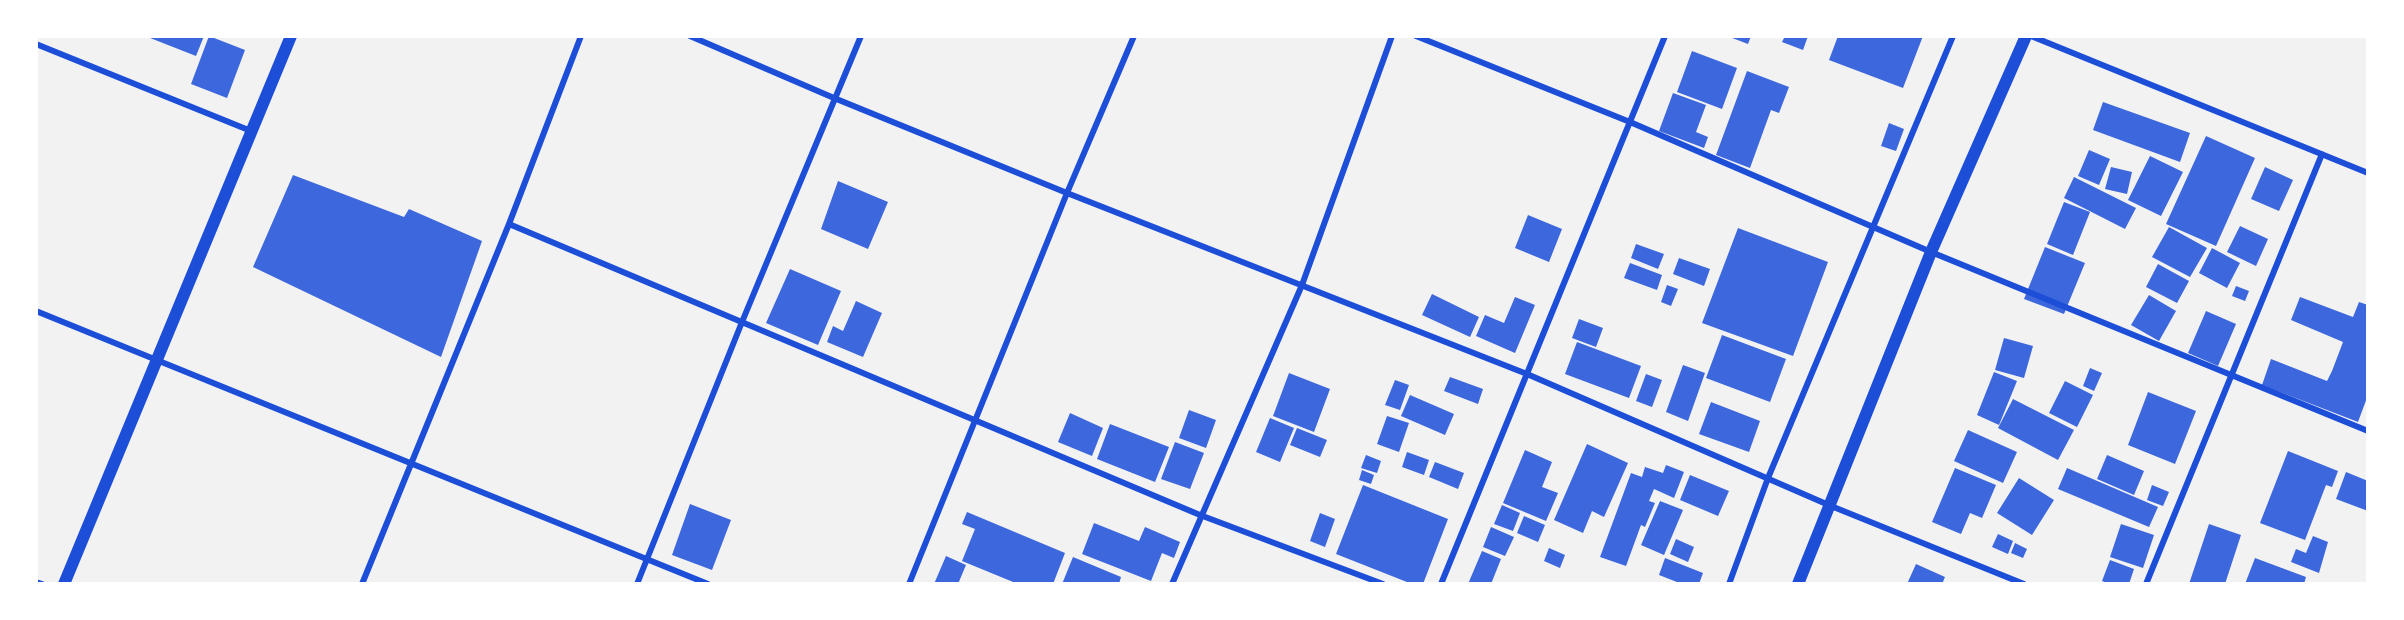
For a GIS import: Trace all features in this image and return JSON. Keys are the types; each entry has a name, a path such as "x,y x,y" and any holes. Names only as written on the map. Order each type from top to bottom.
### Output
{"main road":[{"path":"64,584 291,36"},
{"path":"1798,584 1931,252 2026,36"}],"street":[{"path":"362,584 509,224 581,36"},
{"path":"690,36 834,98 1067,193 1527,374 1831,506 2024,584"},
{"path":"638,584 742,322 861,36"},
{"path":"909,584 1067,193 1134,36"},
{"path":"1172,584 1200,515 1302,285 1392,36"},
{"path":"1416,36 1630,122 1931,252 2368,431"},
{"path":"1441,584 1665,36"},
{"path":"1729,584 1768,478 1953,36"},
{"path":"2031,36 2368,173"},
{"path":"36,44 251,131"},
{"path":"2146,584 2322,154"},
{"path":"509,224 1200,515 1383,584"},
{"path":"36,311 708,584"},
{"path":"36,582 42,584"}],"building":[{"path":"145,36 204,36 196,56"},
{"path":"209,36 245,50 227,98 191,84"},
{"path":"1727,36 1751,36 1748,44"},
{"path":"1785,36 1808,36 1803,50 1782,42"},
{"path":"1838,36 1923,36 1903,88 1829,60"},
{"path":"1692,51 1737,68 1722,109 1677,92"},
{"path":"1747,71 1789,87 1779,113 1771,110 1750,168 1716,155"},
{"path":"1673,93 1706,105 1696,132 1708,137 1704,148 1659,131"},
{"path":"2103,102 2190,133 2180,162 2093,130"},
{"path":"1889,123 1904,129 1896,151 1881,146"},
{"path":"2206,136 2255,158 2216,246 2166,224"},
{"path":"2089,150 2110,159 2099,185 2078,176"},
{"path":"2150,156 2183,172 2161,216 2128,200"},
{"path":"2111,167 2132,172 2127,194 2105,189"},
{"path":"2265,167 2293,180 2279,211 2251,199"},
{"path":"293,175 404,217 409,209 482,241 441,357 253,267"},
{"path":"2074,177 2136,208 2125,229 2064,198"},
{"path":"838,181 888,202 868,249 821,229"},
{"path":"2064,202 2090,212 2073,255 2047,244"},
{"path":"1528,215 1562,229 1549,262 1515,248"},
{"path":"2240,226 2268,239 2256,266 2227,252"},
{"path":"2169,227 2207,248 2190,277 2152,257"},
{"path":"1738,228 1828,262 1793,356 1702,323"},
{"path":"1636,244 1664,254 1658,269 1631,258"},
{"path":"2045,247 2085,263 2064,314 2024,299"},
{"path":"2212,248 2240,263 2227,288 2199,273"},
{"path":"1679,258 1710,269 1704,286 1673,274"},
{"path":"1630,263 1662,275 1657,290 1624,278"},
{"path":"2158,264 2189,281 2177,303 2146,287"},
{"path":"790,269 841,291 818,345 766,323"},
{"path":"1667,285 1678,289 1671,306 1661,302"},
{"path":"2236,286 2249,291 2245,301 2232,296"},
{"path":"1432,294 1479,317 1470,337 1422,315"},
{"path":"2149,295 2176,311 2159,341 2131,325"},
{"path":"1515,297 1535,305 1515,353 1476,336 1485,315 1504,323"},
{"path":"2300,297 2353,317 2359,302 2368,305 2368,395 2358,422 2262,385 2271,359 2327,381 2332,371 2343,342 2291,320"},
{"path":"856,301 882,313 863,357 827,342 833,326 843,331"},
{"path":"2206,311 2236,324 2218,366 2188,353"},
{"path":"1579,319 1603,328 1596,347 1572,338"},
{"path":"1722,335 1786,359 1770,402 1706,378"},
{"path":"2004,338 2033,346 2024,378 1995,370"},
{"path":"1577,342 1641,366 1629,398 1565,374"},
{"path":"1683,365 1705,373 1688,421 1666,412"},
{"path":"2090,368 2102,373 2094,391 2083,386"},
{"path":"1994,372 2017,381 1999,425 1977,415"},
{"path":"1289,373 1330,389 1314,432 1273,416"},
{"path":"1646,374 1662,380 1652,407 1636,401"},
{"path":"1450,377 1483,389 1478,404 1444,391"},
{"path":"1395,380 1409,385 1400,410 1385,405"},
{"path":"2065,381 2093,395 2077,427 2049,413"},
{"path":"2148,392 2196,411 2175,464 2128,445"},
{"path":"1410,395 1454,414 1445,435 1401,416"},
{"path":"2013,399 2074,430 2058,460 1998,428"},
{"path":"1711,402 1760,421 1749,452 1699,434"},
{"path":"1189,410 1216,420 1206,448 1179,438"},
{"path":"1070,413 1103,428 1092,456 1058,442"},
{"path":"1387,416 1409,423 1399,452 1377,444"},
{"path":"1270,418 1294,428 1280,462 1256,452"},
{"path":"1110,424 1169,447 1155,482 1097,459"},
{"path":"1297,428 1327,440 1320,457 1290,445"},
{"path":"1968,430 2017,452 2003,483 1954,461"},
{"path":"1175,442 1204,453 1190,489 1161,479"},
{"path":"1587,444 1628,463 1604,517 1592,511 1583,533 1554,520"},
{"path":"1525,450 1552,462 1542,487 1558,493 1546,521 1503,503"},
{"path":"2288,451 2338,471 2332,487 2326,485 2305,540 2260,523"},
{"path":"1407,452 1429,460 1424,475 1402,467"},
{"path":"1366,455 1381,461 1377,473 1361,468"},
{"path":"2107,455 2144,471 2134,495 2097,479"},
{"path":"1435,462 1464,473 1458,489 1429,477"},
{"path":"1666,465 1684,472 1674,498 1654,489 1649,501 1655,503 1645,527 1641,525 1626,566 1600,557 1631,473 1642,477 1645,467 1663,473"},
{"path":"1955,468 1996,485 1982,518 1970,513 1961,534 1932,522"},
{"path":"2067,468 2158,507 2149,527 2058,489"},
{"path":"1362,470 1374,475 1371,484 1359,480"},
{"path":"2346,472 2368,481 2368,511 2336,499"},
{"path":"1690,475 1729,491 1718,516 1680,500"},
{"path":"2019,478 2054,500 2032,535 1997,513"},
{"path":"1363,485 1448,519 1423,584 1412,584 1336,554"},
{"path":"2152,485 2169,492 2163,506 2147,500"},
{"path":"1660,501 1683,510 1664,555 1641,545"},
{"path":"690,504 731,520 712,570 672,555"},
{"path":"1502,505 1520,513 1513,531 1494,524"},
{"path":"967,512 1065,553 1053,584 1018,584 962,561 975,529 962,524"},
{"path":"1320,513 1335,519 1325,547 1310,541"},
{"path":"1524,516 1545,525 1538,542 1517,533"},
{"path":"1094,523 1139,541 1145,527 1180,542 1174,558 1162,553 1151,581 1082,554"},
{"path":"2121,524 2154,535 2143,568 2110,557"},
{"path":"2209,524 2241,535 2225,584 2189,584"},
{"path":"1491,527 1514,537 1505,556 1483,547"},
{"path":"1998,534 2013,541 2008,554 1992,547"},
{"path":"2313,536 2328,542 2319,573 2291,562 2296,549 2306,553"},
{"path":"1676,539 1694,547 1688,562 1670,554"},
{"path":"2015,543 2027,549 2023,558 2011,553"},
{"path":"1549,548 1565,555 1560,568 1544,561"},
{"path":"1482,551 1501,559 1491,584 1468,584"},
{"path":"946,556 966,565 958,584 934,584"},
{"path":"1073,557 1121,577 1119,584 1062,584"},
{"path":"1665,558 1703,573 1699,584 1682,584 1659,575"},
{"path":"2255,558 2306,577 2304,584 2245,584"},
{"path":"2110,560 2134,569 2129,584 2110,584 2102,581"},
{"path":"1916,564 1945,577 1942,584 1907,584"}]}
